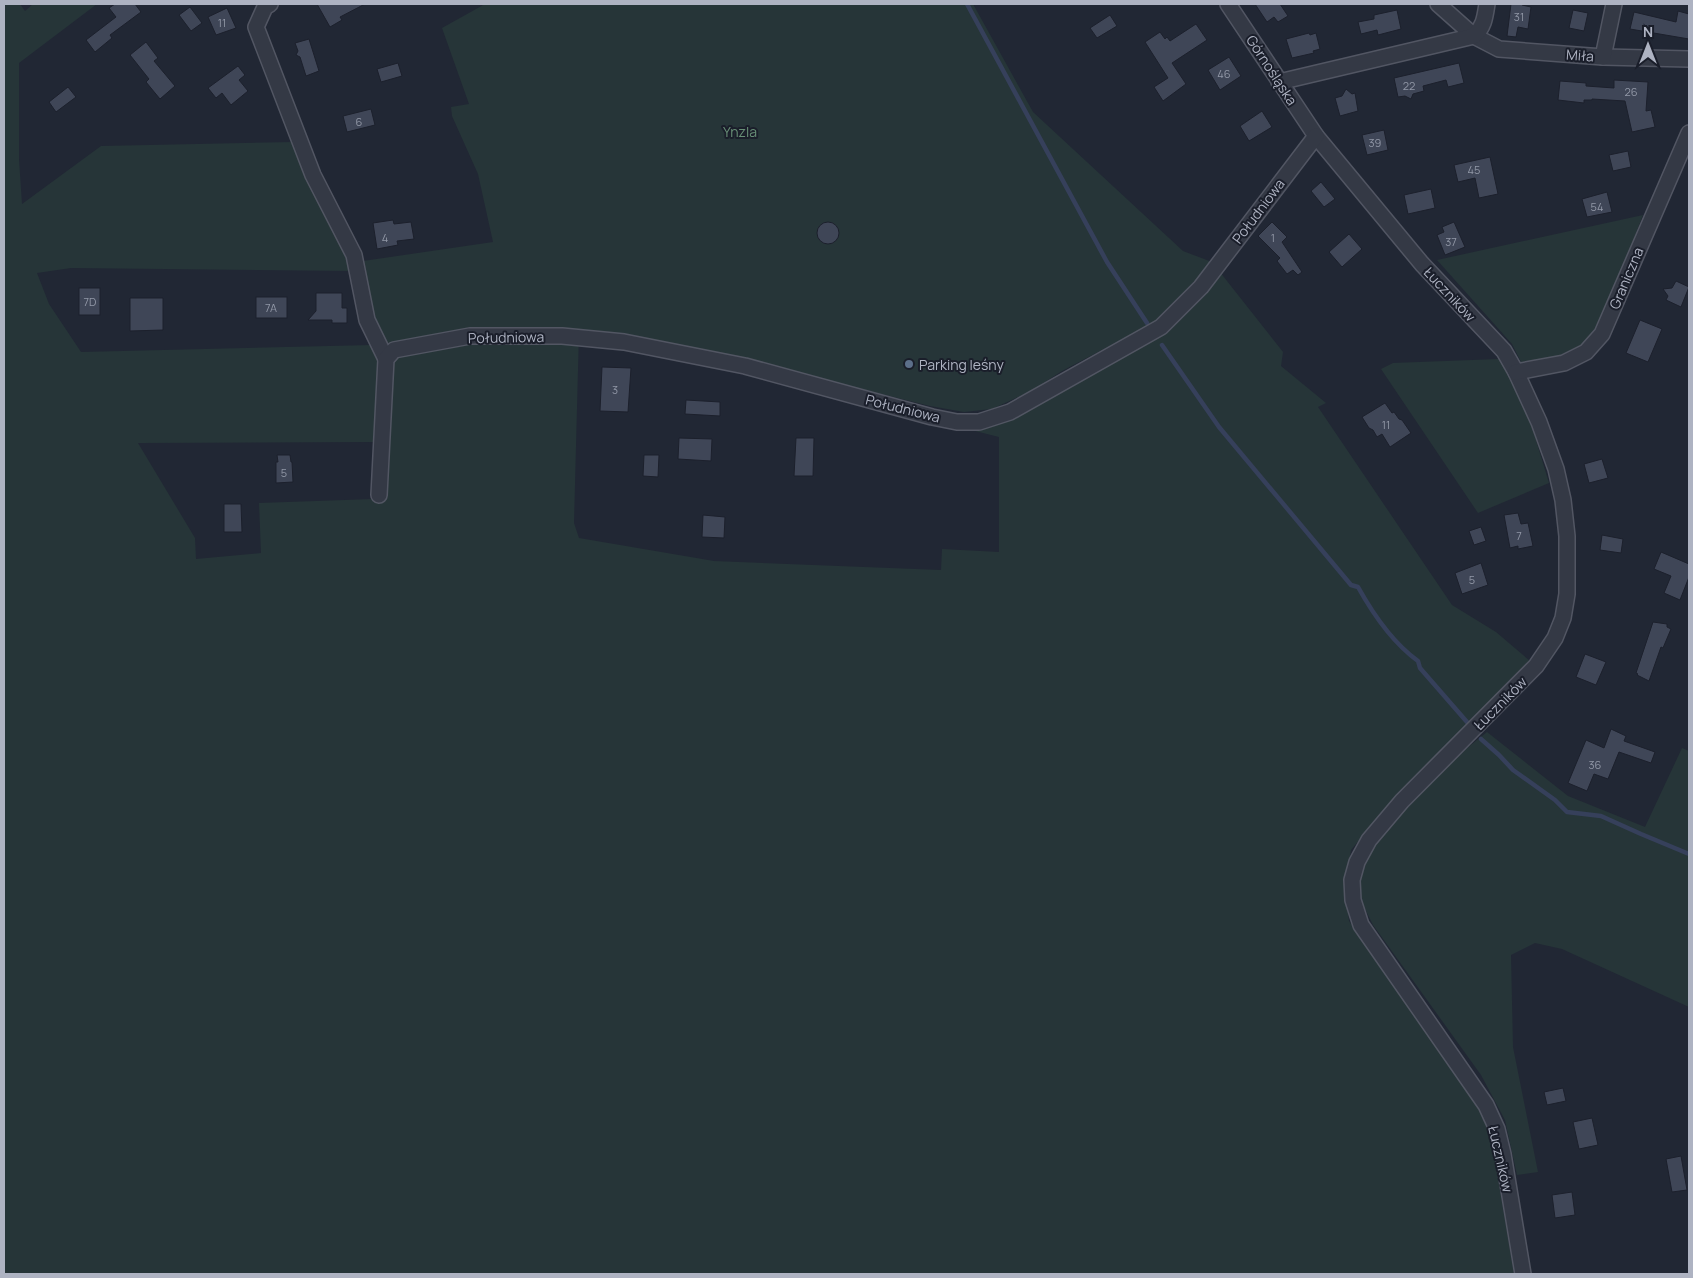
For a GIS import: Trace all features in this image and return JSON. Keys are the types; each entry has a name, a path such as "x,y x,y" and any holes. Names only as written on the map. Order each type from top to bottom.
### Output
{"street":[{"path":"270,4 265,7 256,27 313,175 354,255 367,320 386,359 379,495"},
{"name":"Górnośląska","path":"1228,4 1316,136"},
{"name":"Miła","path":"1438,4 1474,36 1499,49 1603,57 1689,59"},
{"path":"1279,82 1474,36 1484,24 1487,4"},
{"path":"1603,57 1614,4"},
{"name":"Graniczna","path":"1516,372 1564,363 1586,352 1602,334 1689,133"},
{"name":"Południowa","path":"386,359 394,350 470,336 562,336 624,342 745,366 932,417 957,422 979,422 1010,412 1161,327 1201,287 1316,136"},
{"name":"Łuczników","path":"1316,136 1422,264 1504,351 1539,422 1556,469 1563,500 1568,536 1568,594 1563,618 1555,638 1536,666 1402,801 1369,840 1357,862 1352,880 1353,900 1361,925 1486,1105 1497,1130 1503,1154 1523,1274"}],"green space":[{"name":"Ynzla","path":"4,4 20,4 25,11 33,4 97,4 19,63 19,159 22,204 101,146 293,142 351,271 71,268 37,273 49,304 81,352 372,345 363,261 493,242 478,174 452,116 451,107 469,104 442,28 485,4 973,4 1033,112 1183,251 1212,262 1283,352 1281,366 1326,403 1318,407 1452,605 1496,632 1530,661 1398,793 1351,850 1345,886 1349,921 1475,1101 1491,1137 1514,1274 4,1274","holes":["1155,322 1163,333 1056,395 999,423 967,429 999,437 999,552 942,549 941,570 714,561 579,538 574,523 579,332 756,363 930,406 964,412 992,409 1031,391 1062,371","375,442 373,499 259,503 261,553 196,559 195,538 138,443"]},
{"path":"1643,215 1624,265 1598,324 1581,347 1553,358 1522,364 1512,344 1437,260"},
{"path":"1499,359 1526,407 1549,483 1478,513 1381,369 1393,363"},
{"path":"1487,732 1568,796 1645,827 1682,748 1689,751 1689,1007 1562,949 1535,943 1511,955 1513,1047 1538,1172 1517,1175 1505,1120 1481,1075 1373,925 1361,901 1359,879 1364,860 1408,804 1467,748"}],"building":[{"path":"115,4 135,4 141,12 110,35 112,38 95,52 86,40 116,17 109,8"},
{"path":"317,4 365,4 340,17 342,20 330,27"},
{"path":"1255,4 1280,4 1288,16 1278,22 1274,17 1267,22"},
{"path":"1511,4 1523,4 1531,7 1528,29 1518,27 1516,37 1507,36"},
{"path":"190,7 202,23 191,31 179,15"},
{"path":"227,8 236,28 216,35 208,17"},
{"path":"1397,10 1401,29 1378,35 1377,30 1361,34 1358,22 1374,19 1374,15"},
{"path":"1573,10 1588,13 1584,31 1569,28"},
{"path":"1678,11 1689,14 1689,39 1630,29 1634,12 1676,22"},
{"path":"1110,15 1117,26 1097,38 1090,28"},
{"path":"1196,24 1207,40 1172,63 1186,84 1163,101 1154,87 1168,78 1145,42 1160,32 1165,39 1167,37 1170,41"},
{"path":"1309,33 1310,35 1316,33 1320,49 1313,51 1314,53 1292,58 1286,39"},
{"path":"309,39 319,71 306,76 300,57 296,55 298,51 295,43"},
{"path":"146,42 158,58 154,61 175,86 160,99 146,82 149,79 130,55"},
{"path":"1229,57 1241,76 1220,90 1208,70"},
{"path":"398,63 402,76 381,82 377,69"},
{"path":"1459,63 1464,83 1448,87 1446,80 1423,86 1424,91 1413,94 1411,99 1405,96 1398,97 1394,78"},
{"path":"238,66 245,75 239,80 248,91 231,105 222,93 216,98 208,88"},
{"path":"1614,80 1648,82 1646,111 1651,110 1655,127 1632,132 1625,101 1592,99 1584,100 1584,103 1558,100 1560,81 1586,83 1586,86 1614,88"},
{"path":"68,87 76,97 56,112 49,102"},
{"path":"1346,89 1352,94 1355,93 1358,111 1340,116 1335,98 1342,96"},
{"path":"371,109 375,125 347,132 343,116"},
{"path":"1262,111 1272,127 1249,141 1240,126"},
{"path":"1384,130 1388,150 1367,155 1362,135"},
{"path":"1628,151 1631,167 1613,171 1609,155"},
{"path":"1490,157 1498,194 1479,198 1475,178 1458,182 1454,165"},
{"path":"1321,182 1335,199 1324,207 1311,191"},
{"path":"1431,189 1435,208 1408,214 1404,195"},
{"path":"1607,192 1612,212 1587,217 1582,199"},
{"path":"393,220 394,224 411,222 414,239 397,241 398,245 377,249 373,223"},
{"path":"828,222 838,229 839,233 832,243 828,244 818,237 817,233 824,223"},
{"path":"1272,222 1287,237 1282,242 1302,272 1298,275 1293,270 1287,274 1277,261 1280,258 1258,236"},
{"path":"1454,222 1465,247 1445,255 1437,235 1444,232 1442,227"},
{"path":"1349,234 1362,249 1342,267 1329,252"},
{"path":"1676,281 1689,287 1681,307 1666,300 1668,296 1663,289 1672,288"},
{"path":"79,288 100,288 100,315 79,315"},
{"path":"316,293 342,293 342,308 347,308 347,323 332,323 332,320 308,320 316,311"},
{"path":"256,297 287,297 287,318 256,318"},
{"path":"130,298 163,298 163,330 130,331"},
{"path":"1640,320 1662,329 1648,362 1626,353"},
{"path":"602,367 631,368 628,412 600,411"},
{"path":"686,400 720,402 720,416 685,414"},
{"path":"1385,403 1392,413 1394,412 1402,420 1411,433 1390,447 1382,434 1377,437 1362,417"},
{"path":"679,438 712,439 711,461 678,459"},
{"path":"796,438 814,438 813,476 794,476"},
{"path":"277,455 290,455 293,482 276,483"},
{"path":"644,455 659,455 658,477 643,476"},
{"path":"1602,459 1608,478 1589,483 1584,464"},
{"path":"224,504 241,504 242,532 224,532"},
{"path":"1518,513 1521,524 1528,523 1533,546 1518,549 1518,546 1510,548 1504,515"},
{"path":"703,515 725,517 724,538 702,537"},
{"path":"1481,527 1486,541 1474,545 1469,531"},
{"path":"1602,535 1623,539 1621,553 1600,550"},
{"path":"1661,552 1689,564 1689,577 1680,600 1664,593 1671,576 1654,569"},
{"path":"1481,563 1488,585 1462,594 1455,573"},
{"path":"1653,622 1667,624 1667,627 1671,629 1663,648 1661,647 1649,681 1636,673"},
{"path":"1585,654 1606,662 1596,685 1576,677"},
{"path":"1611,729 1626,736 1624,741 1655,752 1651,763 1619,752 1608,779 1594,774 1587,791 1568,783 1586,740 1604,748"},
{"path":"1563,1088 1566,1101 1547,1105 1544,1092"},
{"path":"1592,1118 1598,1145 1579,1149 1573,1122"},
{"path":"1681,1156 1687,1190 1672,1192 1666,1159"},
{"path":"1572,1192 1575,1215 1555,1218 1552,1195"}],"waterway":[{"path":"967,4 1107,262 1147,323"},
{"path":"1162,345 1219,427 1351,585 1358,587 1384,627 1400,646 1418,661 1420,668 1467,722"},
{"path":"1481,739 1513,770 1555,800 1567,812 1601,816 1689,854"}],"place":[{"name":"Parking leśny","path":"909,364"}]}
